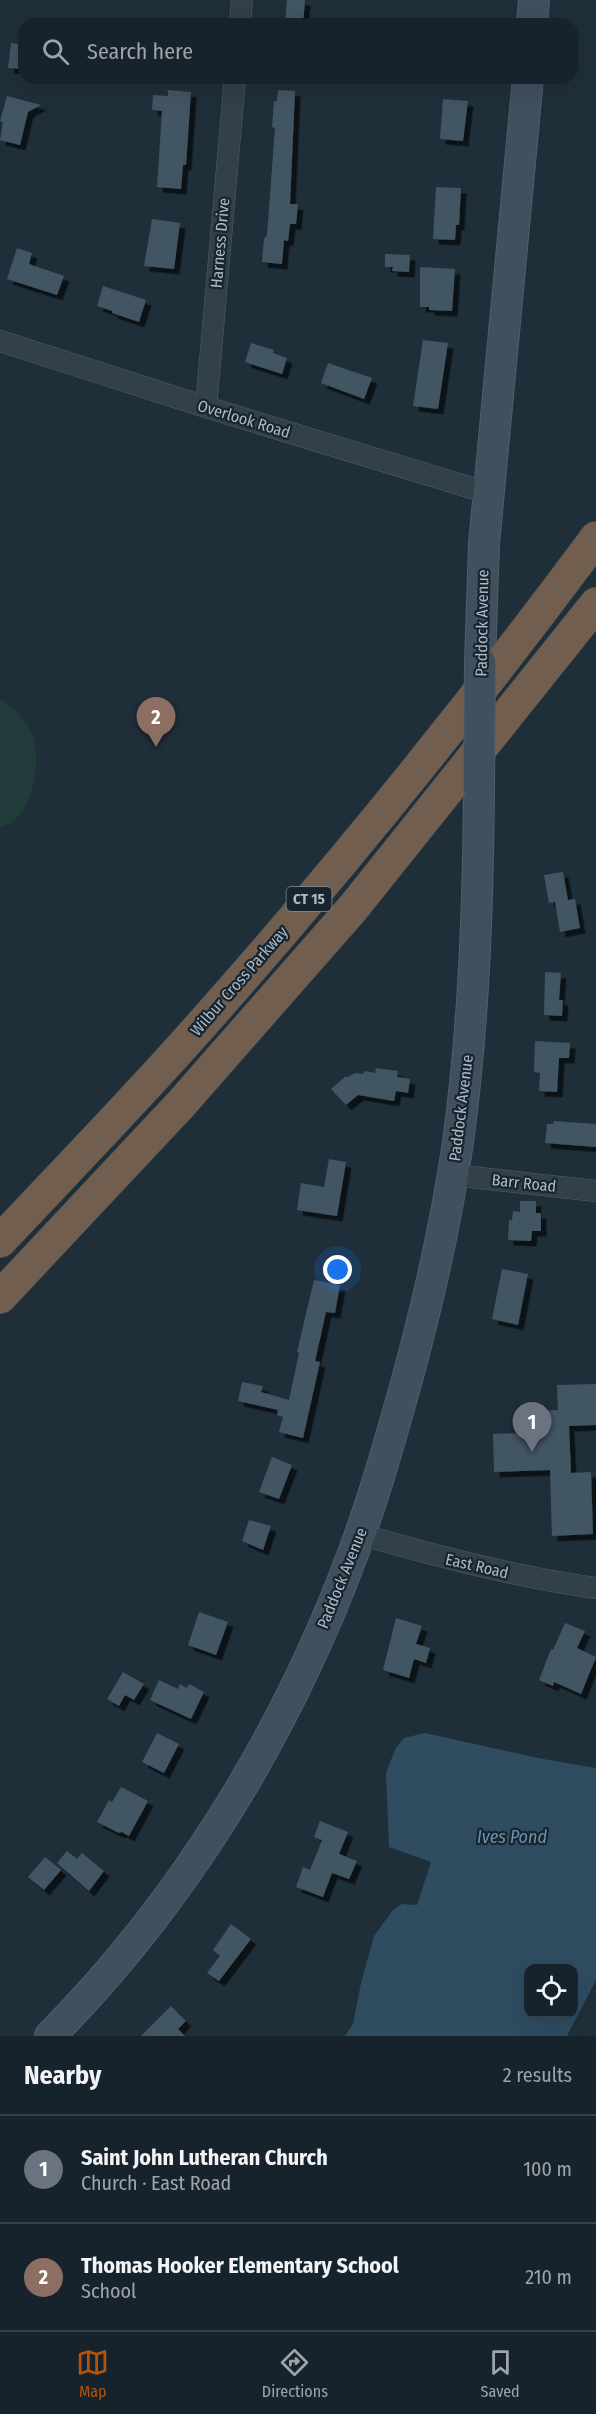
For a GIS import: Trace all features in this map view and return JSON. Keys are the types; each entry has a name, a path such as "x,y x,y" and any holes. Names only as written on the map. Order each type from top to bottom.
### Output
{"highway":[{"name":"Wilbur Cross Parkway","path":"0,1241 179,1050 281,933 423,764 596,538"},
{"name":"CT 15","path":"0,1297 189,1095 353,908 596,604"}],"main road":[{"path":"532,18 534,0"},
{"name":"Paddock Avenue","path":"50,2036 96,1987 151,1921 214,1830 264,1746 304,1667 336,1596 360,1534 380,1475 412,1362 435,1267 453,1175 464,1089 474,978 478,891 482,575 527,84"}],"street":[{"path":"240,18 242,0"},
{"name":"Harness Drive","path":"206,407 234,84"},
{"name":"Overlook Road","path":"0,341 488,493"},
{"name":"Barr Road","path":"453,1175 596,1191"},
{"name":"East Road","path":"360,1534 435,1556 537,1580 596,1588"}],"green space":[{"path":"0,699 17,712 30,729 34,739 36,764 35,778 21,814 13,822 0,828"}],"water":[{"name":"Ives Pond","path":"425,1733 543,1759 596,1768 596,1980 578,2015 578,1964 524,1964 524,2018 576,2018 567,2036 345,2036 353,2024 374,1936 393,1910 402,1904 417,1905 431,1862 389,1847 386,1772 396,1748 404,1738"}],"building":[{"path":"287,0 305,0 304,18 286,18"},
{"path":"11,43 18,44 18,69 8,68"},
{"path":"168,90 191,92 186,165 183,165 181,189 157,187 162,111 152,110 153,95 168,96"},
{"path":"278,90 295,91 290,204 298,204 296,224 290,224 288,241 284,240 282,264 262,262 264,239 267,235 275,128 272,127 274,101 277,101"},
{"path":"7,96 41,105 28,112 20,145 0,140 3,122 0,121"},
{"path":"443,99 468,101 463,141 440,139"},
{"path":"436,187 461,188 459,225 456,225 455,240 433,239"},
{"path":"152,219 180,223 174,269 144,266"},
{"path":"17,248 32,253 29,264 64,276 57,295 7,279"},
{"path":"385,254 410,255 409,272 392,271 393,267 385,267"},
{"path":"420,267 455,269 452,311 429,310 429,307 420,307"},
{"path":"103,286 146,300 139,322 97,306"},
{"path":"423,340 448,343 438,409 413,406"},
{"path":"251,343 274,350 273,353 287,358 282,374 245,362"},
{"path":"328,363 372,378 364,399 321,383"},
{"path":"563,872 568,900 575,899 580,928 560,932 555,902 549,903 544,875"},
{"path":"545,972 561,973 559,1000 563,1000 562,1016 544,1015"},
{"path":"535,1041 570,1043 569,1058 559,1058 557,1092 539,1091 540,1073 534,1072"},
{"path":"376,1068 398,1071 397,1077 410,1079 408,1093 396,1091 394,1101 358,1095 346,1105 331,1089 345,1077 355,1073 363,1074 364,1071 375,1073"},
{"path":"554,1121 596,1124 596,1147 545,1143 547,1124 553,1124"},
{"path":"329,1159 346,1162 337,1216 297,1210 301,1183 324,1187"},
{"path":"520,1201 536,1201 536,1213 541,1213 541,1231 532,1231 531,1241 508,1240 509,1220 512,1220 513,1211 520,1212"},
{"path":"502,1269 528,1274 518,1325 492,1319"},
{"path":"314,1280 340,1285 335,1313 326,1312 315,1361 320,1362 303,1438 279,1432 283,1417 277,1415 278,1410 238,1401 242,1382 263,1386 261,1392 289,1400 299,1353 297,1352"},
{"path":"596,1384 596,1425 569,1426 571,1473 591,1472 593,1534 552,1536 550,1470 494,1472 493,1434 542,1432 541,1411 558,1410 557,1385"},
{"path":"272,1457 292,1465 279,1499 259,1492"},
{"path":"249,1520 271,1526 263,1550 242,1541"},
{"path":"199,1612 228,1622 216,1655 188,1645"},
{"path":"396,1618 422,1626 416,1644 430,1648 426,1663 414,1659 409,1678 383,1670"},
{"path":"565,1623 585,1631 577,1648 596,1657 581,1694 554,1682 553,1686 539,1680 551,1649 553,1650"},
{"path":"123,1672 144,1684 134,1700 125,1695 119,1706 107,1699"},
{"path":"159,1680 178,1689 180,1684 187,1688 189,1684 204,1692 191,1719 150,1700"},
{"path":"157,1733 179,1744 164,1773 142,1762"},
{"path":"121,1787 148,1801 129,1836 97,1822 109,1800 112,1802"},
{"path":"320,1821 348,1832 339,1854 357,1861 349,1879 332,1873 323,1897 296,1887 303,1867 310,1870 322,1840 314,1837"},
{"path":"67,1851 77,1859 82,1853 104,1871 89,1891 57,1863"},
{"path":"45,1857 61,1870 44,1890 28,1877"},
{"path":"231,1924 251,1939 219,1981 207,1973 220,1956 213,1950"},
{"path":"171,2006 186,2021 178,2029 185,2036 141,2036"}],"place":[{"name":"Thomas Hooker Elementary School","path":"156,747"},
{"name":"Saint John Lutheran Church","path":"532,1452"}]}
